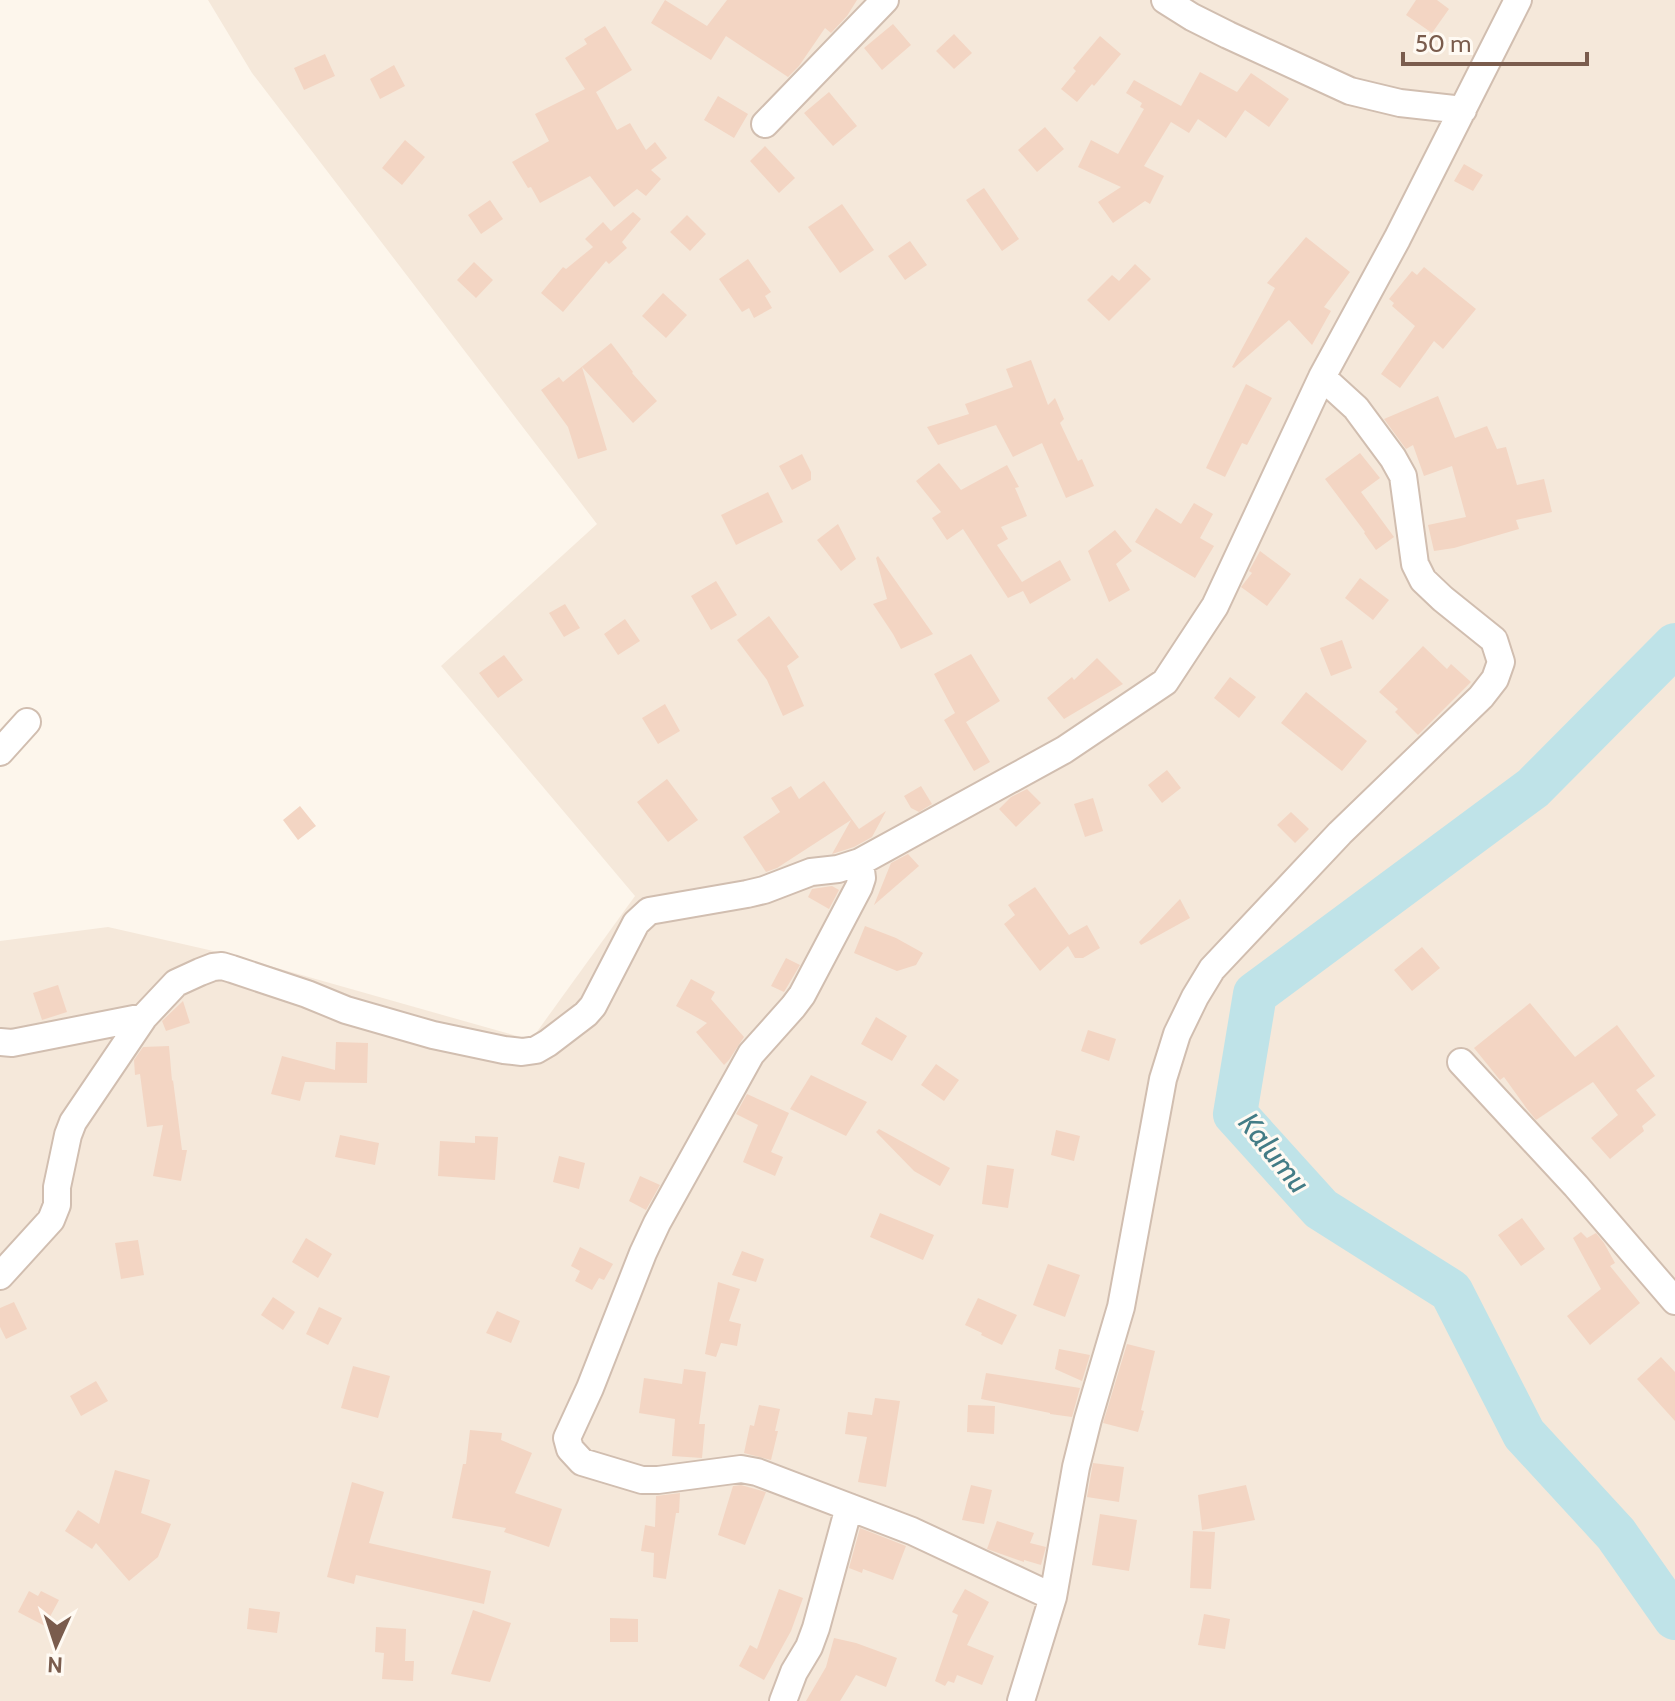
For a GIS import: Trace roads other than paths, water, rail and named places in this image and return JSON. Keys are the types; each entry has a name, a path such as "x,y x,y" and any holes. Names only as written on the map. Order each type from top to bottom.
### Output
{"street":[{"path":"765,124 885,0"},
{"path":"1165,0 1228,35 1350,91 1400,103 1463,110"},
{"path":"0,1276 51,1220 57,1205 57,1187 73,1122 144,1017 176,983 222,966 346,1010 433,1035 504,1050 536,1050 593,1006 636,923 649,911 747,894 811,872 838,869 860,862 1064,750 1165,682 1215,606 1322,377 1397,239 1518,0"},
{"path":"1021,1701 1053,1597 1076,1467 1121,1307 1163,1079 1177,1034 1212,969 1340,833 1481,697 1495,679 1501,662 1494,640 1423,580 1415,564 1403,476 1356,408 1322,377"},
{"path":"0,752 27,722"},
{"path":"860,862 862,878 859,887 802,995 751,1054 657,1223 567,1438 570,1449 582,1462 642,1480 741,1469 757,1472 912,1531 1053,1597"},
{"path":"0,1042 12,1043 144,1017"},
{"path":"1461,1062 1576,1186 1675,1301"},
{"path":"783,1701 816,1628 849,1507"}],"waterway":[{"name":"Kalumu","path":"1675,645 1533,788 1255,994 1235,1114 1321,1209 1451,1291 1524,1434 1616,1534 1675,1618"}]}
